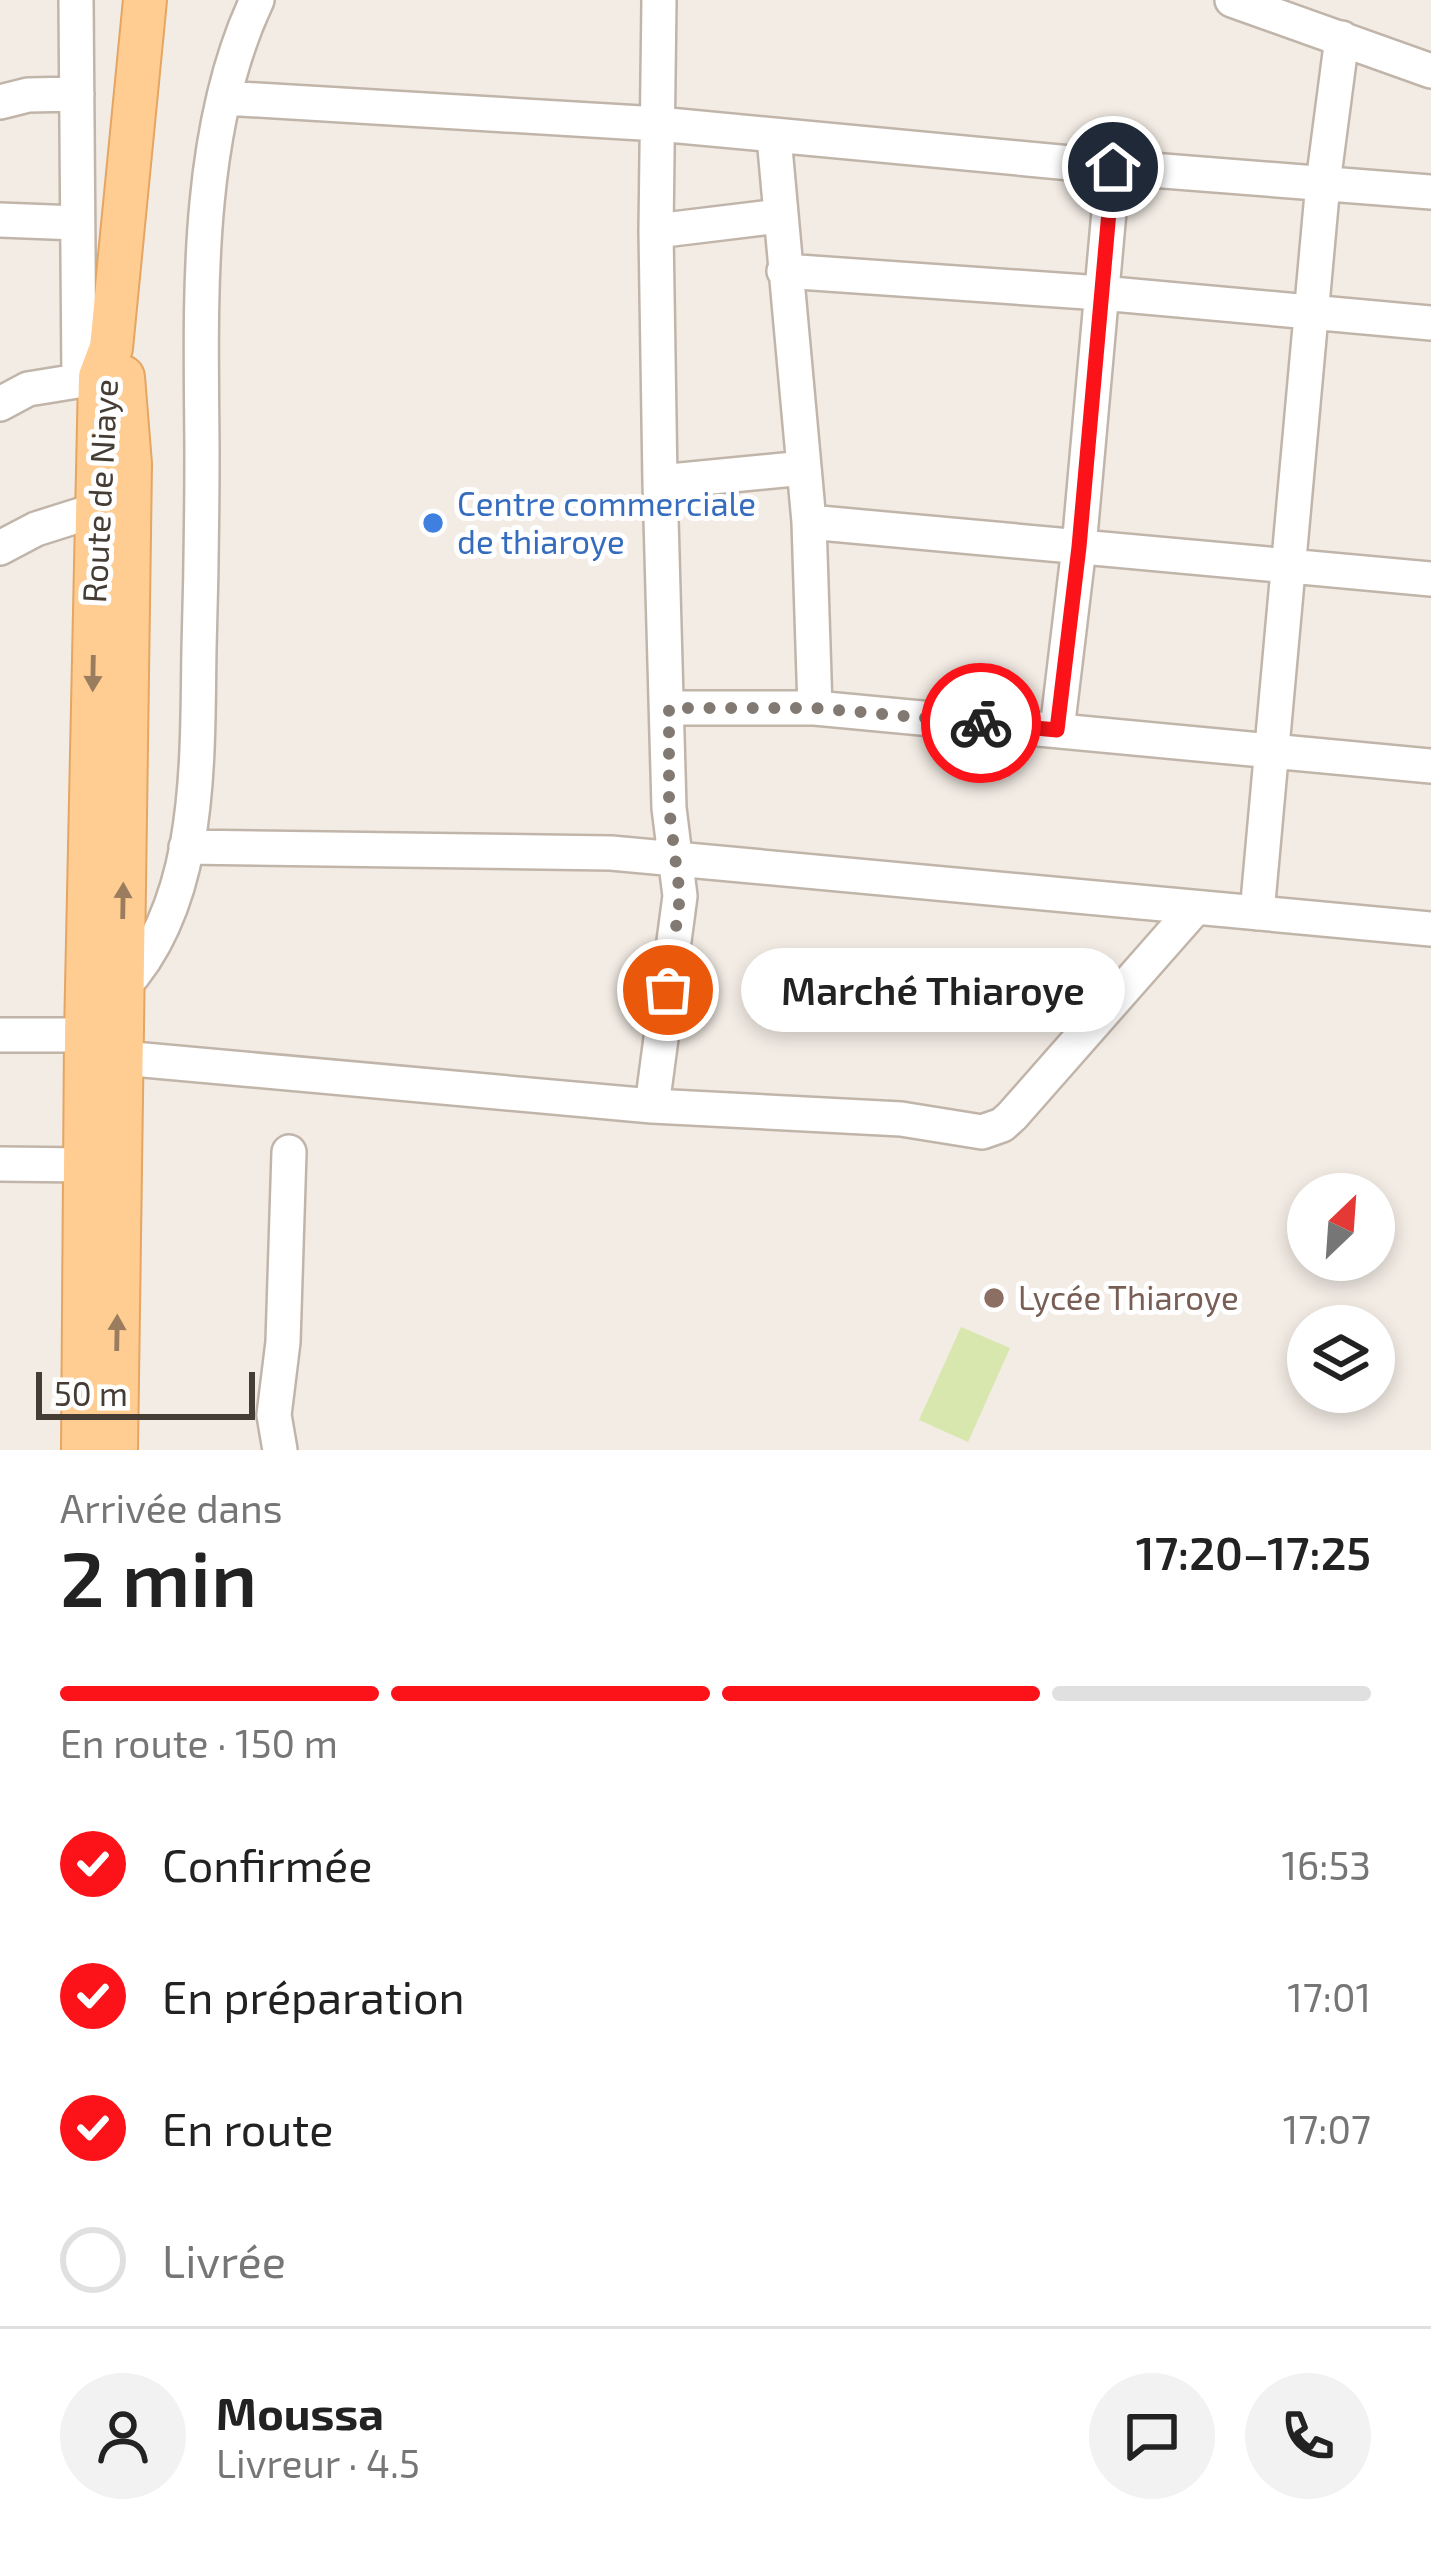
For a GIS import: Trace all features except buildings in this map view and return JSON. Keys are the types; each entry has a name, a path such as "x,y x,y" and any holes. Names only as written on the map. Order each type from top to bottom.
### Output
{"main road":[{"path":"97,369 146,0"},
{"name":"Route de Niaye","path":"98,1050 122,988 130,464 124,380 97,369 97,1142 116,1450"},
{"name":"Route de Niaye","path":"83,1450 103,1207"}],"street":[{"path":"0,404 28,389 97,369 77,223 76,0"},
{"path":"122,988 145,963 167,912 185,847 197,769 202,302 208,200 224,98 256,0"},
{"path":"652,1106 679,913 669,808 660,482 659,0"},
{"path":"1232,0 1431,71"},
{"path":"1257,913 1324,183 1342,38"},
{"path":"0,102 28,95 77,94"},
{"path":"224,98 658,124 1431,191"},
{"path":"774,136 809,522 815,708"},
{"path":"1057,730 1079,547 1113,167"},
{"path":"656,231 779,215"},
{"path":"0,220 77,223"},
{"path":"784,271 1431,323"},
{"path":"660,482 804,468"},
{"path":"0,548 36,529 96,510"},
{"path":"809,522 1431,579"},
{"path":"669,708 815,708 1431,766"},
{"path":"185,847 591,852 1431,929"},
{"path":"0,1035 98,1050 652,1106 870,1116 992,1130 1012,1116 1195,908"},
{"path":"0,1164 97,1142"},
{"path":"280,1450 274,1415 283,1342 289,1152"}],"green space":[{"path":"961,1327 1010,1348 968,1442 919,1420"}],"way so far":[{"path":"668,990 680,896 669,808 669,708 815,708 981,723"}],"place":[{"name":"Centre commerciale de thiaroye","path":"433,523"},
{"name":"Marché Thiaroye","path":"668,990"},
{"name":"Lycée Thiaroye","path":"994,1298"}],"route":[{"path":"981,723 1057,730 1079,547 1113,167"}]}
